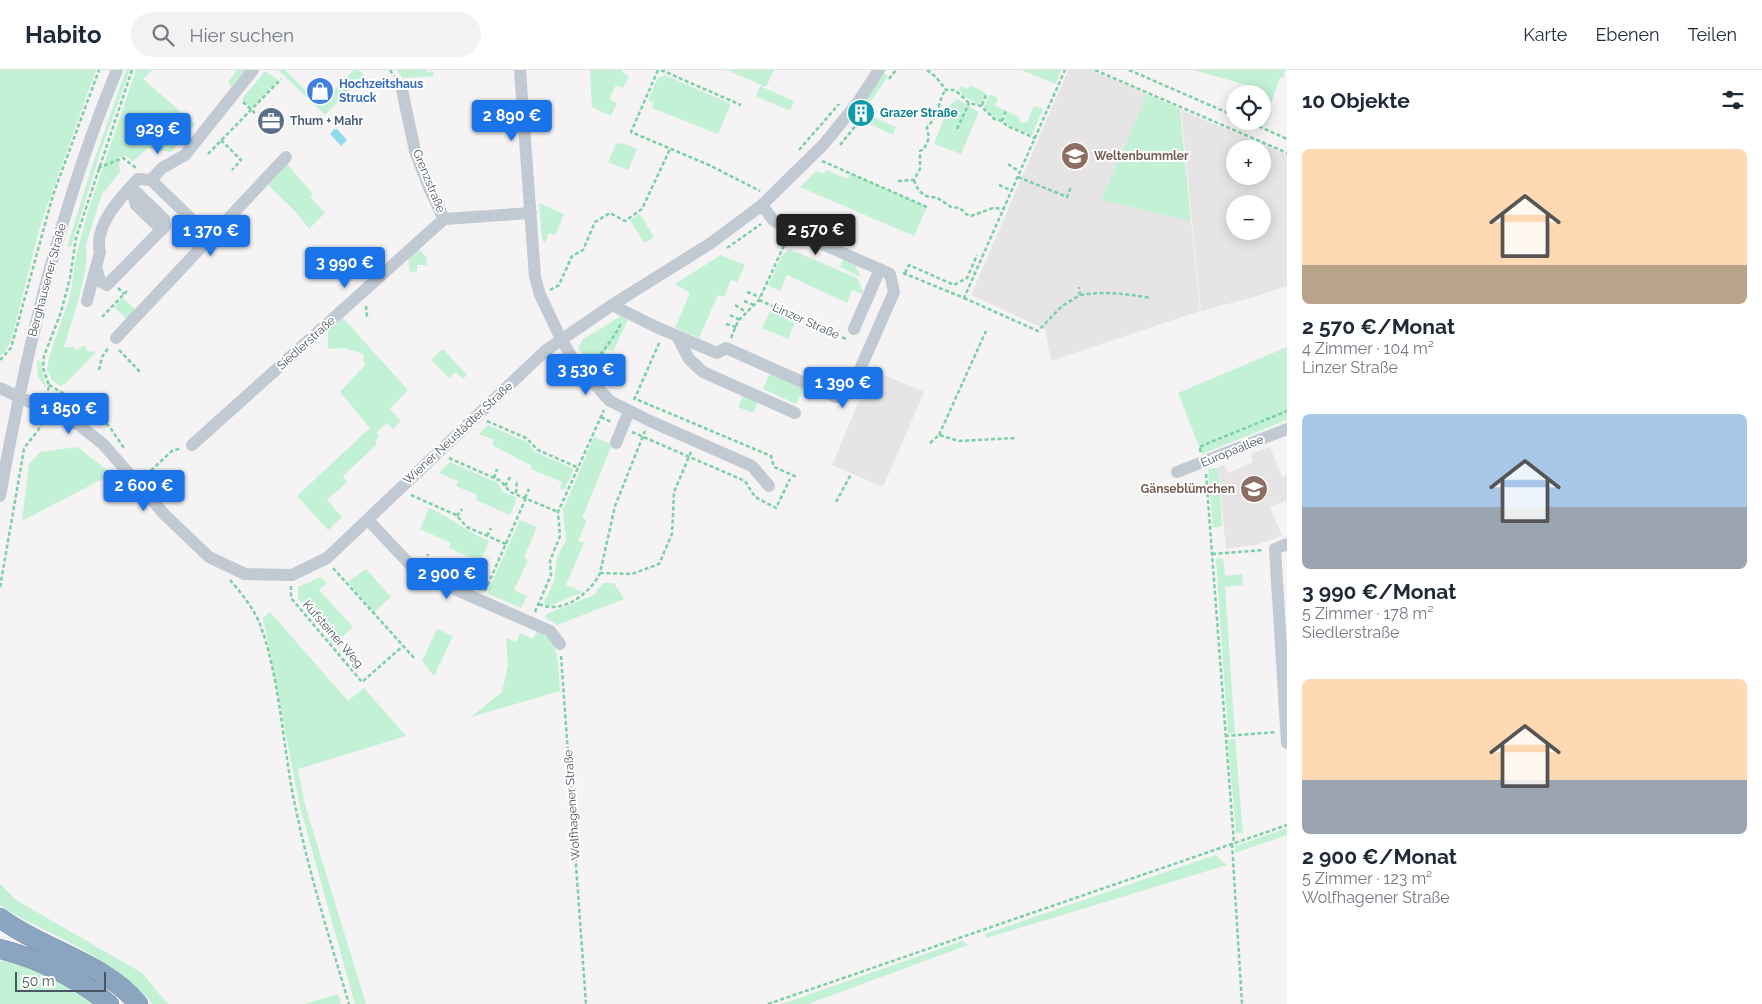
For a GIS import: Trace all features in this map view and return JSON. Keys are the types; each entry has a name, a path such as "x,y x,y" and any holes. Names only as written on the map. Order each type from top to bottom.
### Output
{"highway":[{"path":"0,918 8,929 102,974 130,995 138,1004"},
{"path":"0,949 24,956 61,974 98,994 109,1004"}],"street":[{"name":"Berghausener Straße","path":"0,496 19,396 59,233 78,174 117,70"},
{"path":"151,180 162,168 185,155 253,70"},
{"path":"520,70 535,277 540,295 561,340 576,364 610,400 632,405 650,421 752,466 769,486"},
{"name":"Wiener Neustädter Straße","path":"0,388 79,425 104,444 141,479 175,526 209,557 245,574 292,575 327,558 436,452 545,351 612,305 711,243 762,195 816,162 879,70"},
{"name":"Grenzstraße","path":"401,85 415,151 430,190 444,219"},
{"path":"114,340 286,157"},
{"path":"87,301 100,252 98,244 108,215 138,179 151,180 210,237"},
{"path":"96,267 100,281 107,285 165,226 164,218 131,187"},
{"path":"612,305 664,331 717,353 726,348 836,397 850,392 894,292 885,272 773,220 762,195"},
{"path":"444,219 531,213"},
{"name":"Siedlerstraße","path":"192,445 444,219"},
{"path":"851,334 885,272"},
{"path":"677,336 689,359 703,372 794,413"},
{"path":"616,443 632,405"},
{"name":"Europaallee","path":"1177,472 1287,429"},
{"path":"368,520 418,573 550,631 560,644"},
{"path":"1287,544 1275,550 1287,744"}],"path":[{"path":"0,360 11,348 53,195 99,70"},
{"path":"128,454 109,426 75,400 49,384 43,368 44,356 61,312 70,278 74,244 132,70"},
{"path":"741,105 659,70 631,132 709,165 762,195"},
{"path":"927,70 936,77 946,90"},
{"path":"964,298 1065,70"},
{"path":"1095,70 1287,153"},
{"path":"1129,70 1226,112"},
{"path":"208,154 281,79"},
{"path":"955,90 957,84"},
{"path":"946,90 955,90 968,103 981,106 994,119 1002,121 1007,126 1035,138"},
{"path":"927,127 940,110 943,93 946,90"},
{"path":"981,106 988,93"},
{"path":"795,156 826,116 842,102"},
{"path":"957,130 968,103"},
{"path":"1002,121 1006,111"},
{"path":"921,125 927,127"},
{"path":"927,127 928,144 920,152 920,169 914,180 916,188 924,195 931,198 936,197 951,207 956,207 971,216 993,208 1004,209"},
{"path":"1268,130 1287,138"},
{"path":"221,140 241,160 232,170"},
{"path":"546,283 548,291 560,285 572,256 583,250 596,222 610,213 625,220 642,209 670,148"},
{"path":"915,148 920,152"},
{"path":"98,168 123,158 151,180"},
{"path":"816,162 927,207"},
{"path":"1008,164 1020,172"},
{"path":"1018,176 1067,197 1071,187"},
{"path":"898,180 914,180"},
{"path":"999,184 1012,191"},
{"path":"936,197 938,191"},
{"path":"956,207 960,202"},
{"name":"Linzer Straße","path":"791,230 759,299 851,334"},
{"path":"894,292 909,265 954,285 967,278 977,255"},
{"path":"566,259 570,261"},
{"path":"885,272 904,272 1038,331 1062,306 1080,295 1098,292 1151,298"},
{"path":"1078,286 1080,295"},
{"path":"102,316 127,291"},
{"path":"726,348 740,320 759,299 747,292"},
{"path":"744,301 754,305"},
{"path":"734,305 747,312"},
{"path":"587,364 592,371 602,349 615,337 626,312"},
{"path":"730,314 740,320"},
{"path":"726,324 736,327"},
{"path":"632,405 664,331"},
{"path":"930,442 939,435 986,331"},
{"path":"99,370 102,357 114,340 141,373"},
{"path":"627,396 632,405"},
{"path":"75,400 79,425"},
{"path":"530,622 551,574 550,561 560,536 558,512 610,400"},
{"path":"632,405 646,402 771,456 774,466 797,477"},
{"path":"1199,447 1287,411"},
{"path":"476,416 526,438 538,450 578,468"},
{"path":"601,417 745,481 755,497 776,508 790,480"},
{"path":"539,604 552,607 576,600 588,591 600,573 615,506 650,421"},
{"path":"0,587 24,449 29,440 40,429"},
{"path":"939,435 959,441 1015,438"},
{"path":"600,573 632,574 659,564 672,534 674,492 695,441"},
{"path":"141,479 172,451 192,445"},
{"path":"436,452 494,478 516,494 558,512"},
{"path":"1205,462 1233,844 1242,1004"},
{"path":"139,469 141,479"},
{"path":"494,478 497,469"},
{"path":"836,502 851,474"},
{"path":"505,486 510,477"},
{"path":"141,479 150,482"},
{"path":"516,494 517,480"},
{"path":"481,600 529,489"},
{"path":"398,490 457,517 467,527 506,544"},
{"path":"457,517 462,509"},
{"path":"487,536 491,528"},
{"path":"1212,554 1275,550"},
{"path":"423,566 428,554"},
{"path":"327,558 335,572 415,659"},
{"path":"433,571 438,559"},
{"name":"Kufsteiner Weg","path":"292,575 291,598 362,682 402,646"},
{"path":"227,577 244,597 261,626 270,661 296,809 313,882 349,1004"},
{"name":"Wolfhagener Straße","path":"560,644 586,1004"},
{"path":"1225,736 1287,731"},
{"path":"768,1004 1287,825"}],"shaded area":[{"path":"1068,70 1091,70 1147,94 1101,200 1191,221 1200,311 1051,361 1045,329 971,295"},
{"path":"1181,110 1252,140 1226,140 1226,185 1271,185 1271,148 1287,155 1287,286 1201,311"},
{"path":"872,370 924,392 883,487 832,465"},
{"name":"Gänseblümchen","path":"1270,447 1282,477 1287,475 1287,500 1270,507 1282,536 1256,545 1226,549 1218,467 1224,465 1228,473 1253,462 1251,454"}],"green space":[{"path":"0,70 96,70 41,223 11,341 5,352 0,356"},
{"path":"126,70 130,70 100,153 71,247 67,247 93,163"},
{"path":"136,70 152,70 143,79 195,124 171,152 148,148 133,161 126,156 118,157 120,172 102,194 85,247 86,266 64,347 74,347 77,351 82,346 86,346 87,351 96,352 66,383 60,386 52,380 47,371 49,357 70,297 76,256 88,211"},
{"path":"237,70 245,70 231,87 228,82"},
{"path":"278,70 285,70 320,104 354,70 359,70 364,75 325,115"},
{"path":"396,70 433,71 434,76 403,78"},
{"path":"590,70 622,70 622,72 629,76 623,88 616,85 609,99 617,103 611,116 592,107"},
{"path":"727,70 774,70 766,87"},
{"path":"1022,70 1061,70 1055,84"},
{"path":"1194,70 1285,70 1283,78 1280,77 1271,104 1271,85 1246,85"},
{"path":"265,71 278,80 251,108 242,99"},
{"path":"883,73 888,76 867,107 863,104"},
{"path":"665,75 731,104 718,134 652,108 654,103 648,100 658,78"},
{"path":"970,85 986,93 982,102 978,104 963,96 959,89 961,86 968,89"},
{"path":"760,86 794,101 790,111 756,96"},
{"path":"990,94 998,98 995,106 1005,110 1002,119 994,117 984,106"},
{"path":"1147,94 1180,109 1191,221 1101,200"},
{"path":"957,99 979,112 961,154 934,144 949,106"},
{"path":"1034,106 1043,109 1032,135 1009,126 1004,120 1008,112 1019,117 1021,123 1027,122"},
{"path":"869,115 896,127 893,135 863,121"},
{"path":"622,143 637,149 628,170 608,162 616,144"},
{"path":"286,163 313,194 310,197 325,213 309,229 296,212 267,184"},
{"path":"826,170 848,179 850,173 927,207 914,236 800,187 816,171 824,174"},
{"path":"539,203 564,214 555,235 549,233 545,242 542,240"},
{"path":"640,214 654,237 644,243 630,220"},
{"path":"419,249 426,257 427,265 417,265 417,271 410,272 408,259"},
{"path":"789,249 857,278 863,291 862,294 852,290 847,303 787,275 780,291 768,285 782,256"},
{"path":"721,255 745,265 737,282 731,280 724,297 718,295 699,338 675,328 690,293 675,284"},
{"path":"844,258 855,265 861,277 840,267"},
{"path":"123,298 136,310 127,319 114,307"},
{"path":"771,309 796,320 788,339 762,328"},
{"path":"621,316 628,319 613,351 607,349 597,372 578,348 582,340"},
{"path":"343,318 408,390 390,409 401,421 393,429 387,423 376,433 379,437 375,441 377,444 343,476 347,482 327,500 342,517 328,530 297,496 370,428 340,392 365,365 363,354 345,348 328,349 328,331"},
{"path":"1287,347 1287,420 1202,454 1178,393"},
{"path":"443,349 467,375 463,379 456,372 449,378 431,360"},
{"path":"37,360 41,362 46,388 38,377"},
{"path":"770,373 804,388 796,404 763,389"},
{"path":"743,396 758,402 753,413 738,407"},
{"path":"488,425 527,442 535,452 574,469 564,490 560,488 562,482 531,469 532,466 492,445 494,440 479,434"},
{"path":"594,437 612,445 582,518 587,520 578,541 584,543 566,585 583,592 549,606 543,604 554,582 557,557 566,540 563,510"},
{"path":"77,447 112,474 22,521 29,464 40,452"},
{"path":"450,462 498,483 503,492 517,498 510,515 476,500 477,495 456,486 458,481 439,473"},
{"path":"1218,468 1222,526 1213,528 1208,469"},
{"path":"429,508 489,541 480,562 449,548 451,543 420,529"},
{"path":"520,520 537,527 524,558 528,560 514,590 527,596 521,608 487,593"},
{"path":"1223,558 1225,576 1242,574 1243,585 1225,587 1235,733 1228,733 1216,559"},
{"path":"366,569 391,597 374,612 348,582"},
{"path":"321,577 327,583 319,590 353,627 333,645 326,636 328,634 298,598 298,587"},
{"path":"603,583 614,583 624,599 557,625 545,617 547,614 594,595"},
{"path":"270,612 348,701 364,688 406,736 298,769 305,805 366,1004 355,1004 300,807 263,618"},
{"path":"437,629 453,636 434,676 422,661"},
{"path":"537,631 545,636 555,648 560,691 471,717 502,692 508,664 506,638 516,642 520,633 533,639"},
{"path":"1235,739 1243,833 1236,833 1228,740"},
{"path":"1287,828 1287,835 1235,853 1235,846"},
{"path":"1215,855 1227,865 987,938 985,934"},
{"path":"0,884 16,900 142,973 168,1004 152,1004 138,988 104,962 8,911 0,905"},
{"path":"962,941 968,945 808,1004 782,1004"},
{"path":"7,959 59,981 97,1004 0,1004 0,961"},
{"path":"338,994 341,1004 304,1004"}],"water":[{"path":"334,129 337,129 347,140 341,146 330,134"}],"place":[{"name":"Hochzeitshaus Struck","path":"320,91"},
{"name":"Grazer Straße","path":"861,113"},
{"name":"Thum + Mahr","path":"271,121"},
{"name":"Weltenbummler","path":"1075,156"},
{"name":"Gänseblümchen","path":"1254,489"}]}
